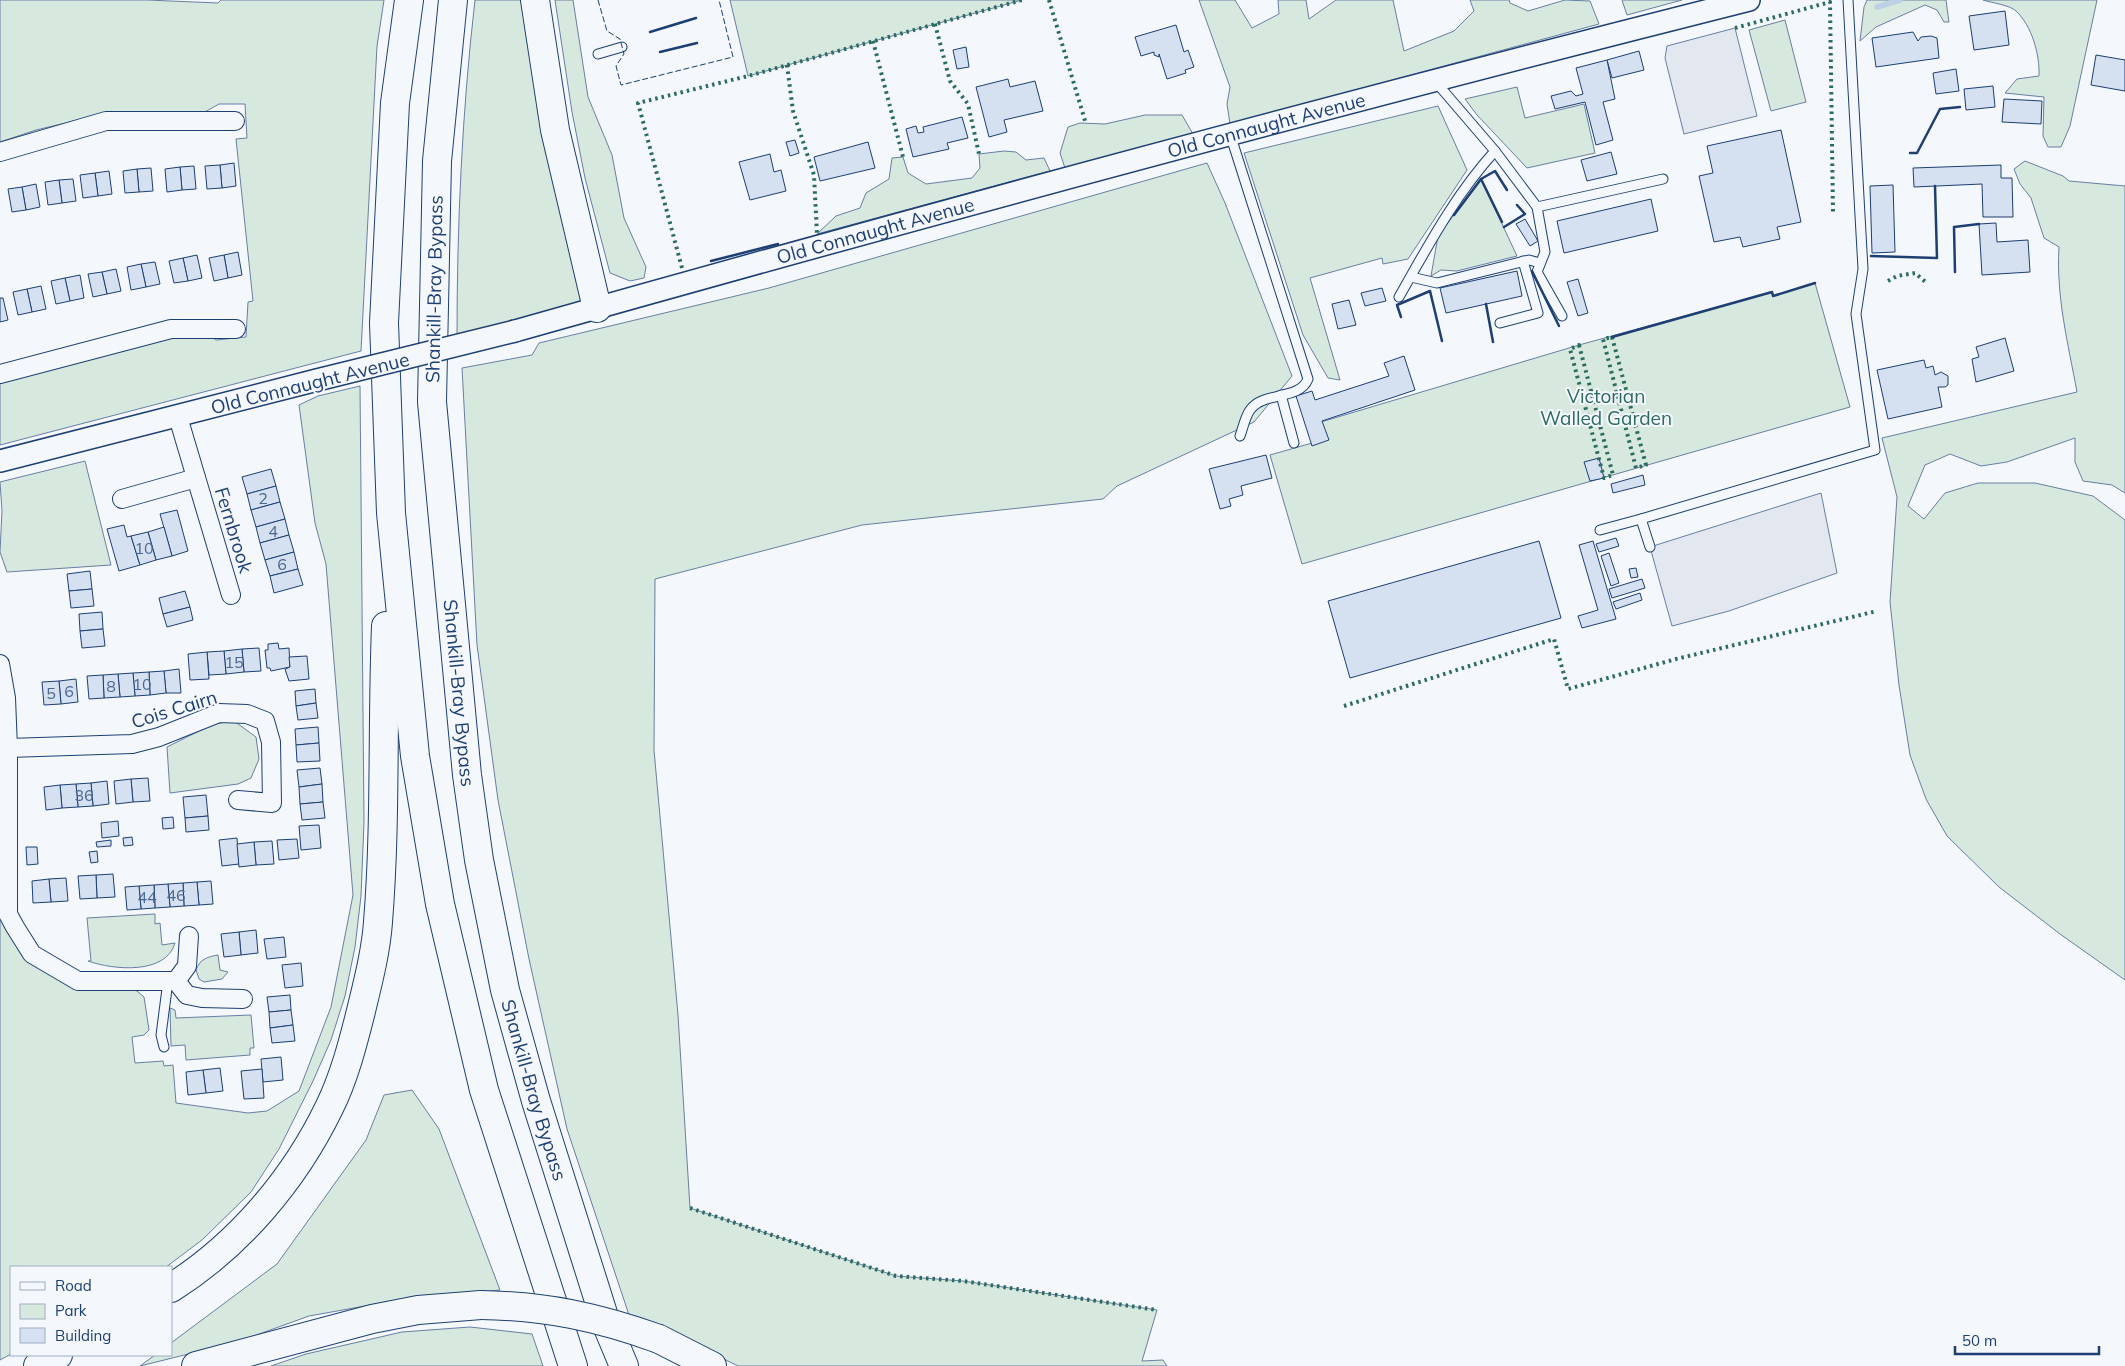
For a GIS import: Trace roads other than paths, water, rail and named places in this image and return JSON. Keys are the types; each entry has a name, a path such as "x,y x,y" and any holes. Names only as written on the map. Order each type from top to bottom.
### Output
{"highway":[{"path":"409,0 395,103 384,323 391,513 415,756 440,904 484,1090 573,1366"},
{"name":"Shankill-Bray Bypass","path":"453,0 437,161 432,402 467,775 479,860 505,990 536,1101 600,1304 624,1366"},
{"path":"535,0 554,130 597,308"},
{"path":"172,1287 223,1248 262,1211 300,1160 330,1106 352,1044 366,989 378,924 391,513"},
{"path":"196,1366 372,1318 418,1310 481,1305 524,1306 563,1311 620,1325 659,1339 712,1366"},
{"path":"38,1366 56,1356"}],"street":[{"name":"Old Connaught Avenue","path":"0,461 516,331 1230,134 1749,0"},
{"path":"0,152 106,121 235,121"},
{"path":"0,374 171,329 236,329"},
{"name":"Fernbrook","path":"178,417 231,595"},
{"name":"Fernbrook","path":"122,499 196,478"},
{"path":"0,664 6,698 8,748 3,886 8,914 32,954 78,981 172,981 187,995 202,998 243,999"},
{"name":"Cois Cairn","path":"8,748 132,744 159,737 219,713 247,714 265,722 272,742 272,803 238,800"},
{"path":"172,981 187,966 188,936"}],"lane":[{"path":"1600,530 1875,450 1856,314 1863,269 1848,0"},
{"path":"598,54 622,47"},
{"path":"1434,80 1495,151 1537,207 1545,252 1537,272 1562,316"},
{"path":"1230,134 1308,379 1305,385 1299,389 1261,400 1250,410 1240,436"},
{"path":"1400,297 1445,215 1478,170 1495,151"},
{"path":"1537,207 1663,179"},
{"path":"1411,277 1437,283 1523,261 1529,260 1540,263"},
{"path":"1500,323 1538,313 1523,261"},
{"path":"1281,395 1294,443"},
{"path":"1641,519 1650,547"},
{"path":"164,1047 161,1035 172,981"}],"waterway":[{"path":"1877,7 1900,0"}],"park label":[{"name":"Victorian Walled Garden","path":"1606,407"}]}
